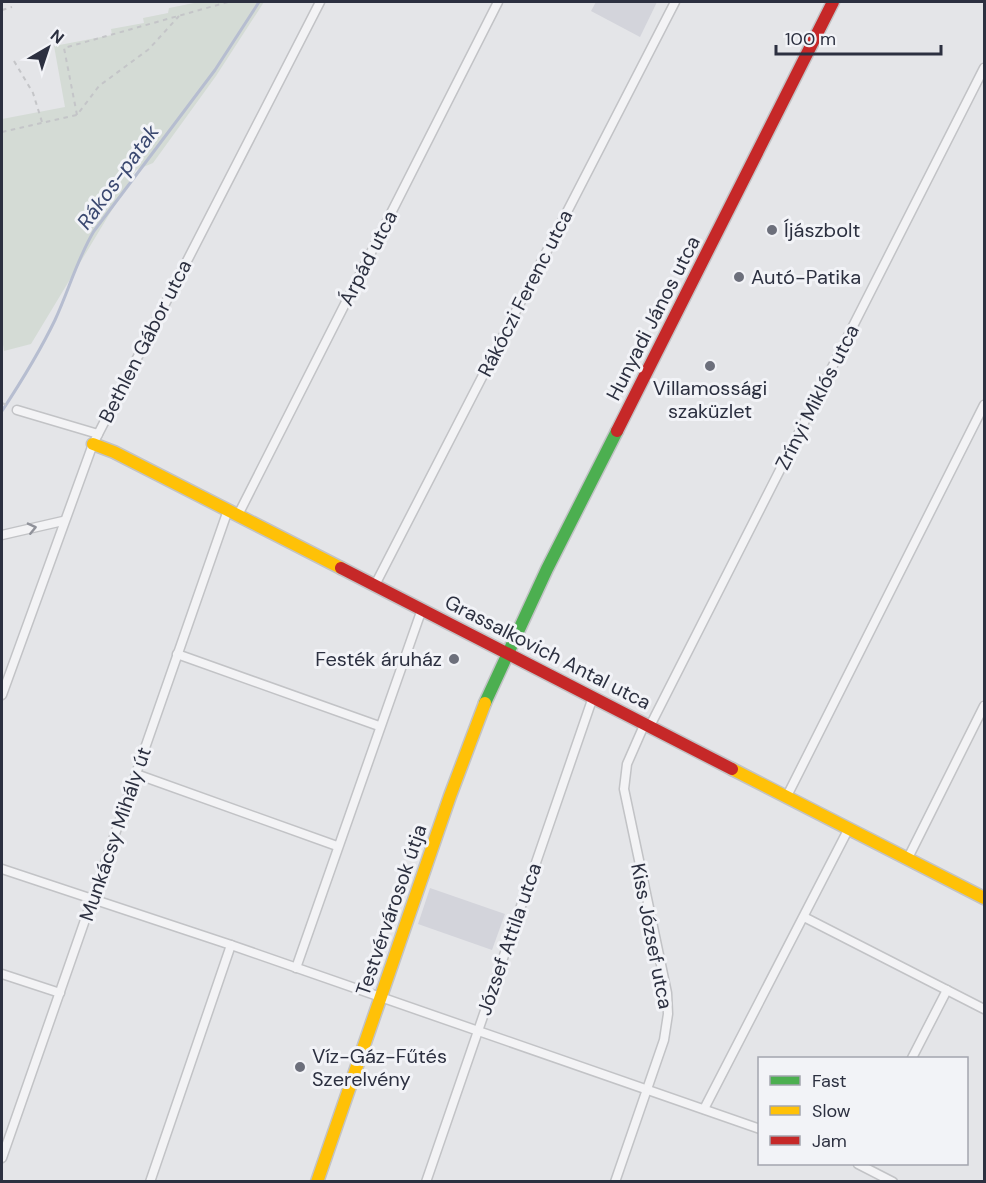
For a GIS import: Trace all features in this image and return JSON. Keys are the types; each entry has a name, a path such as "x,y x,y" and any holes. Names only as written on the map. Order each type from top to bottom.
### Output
{"street":[{"name":"Bethlen Gábor utca","path":"2,695 63,521 95,439 320,2"},
{"name":"Árpád utca","path":"233,513 498,2"},
{"name":"Rákóczi Ferenc utca","path":"375,585 675,2"},
{"name":"Hunyadi János utca","path":"507,652 833,2"},
{"name":"Zrínyi Miklós utca","path":"647,725 984,68"},
{"path":"787,796 984,405"},
{"path":"17,410 95,439"},
{"name":"Grassalkovich Antal utca","path":"95,439 114,452 984,898"},
{"name":"Munkácsy Mihály út","path":"2,1158 177,654 233,513"},
{"path":"2,535 63,521"},
{"path":"296,968 422,609"},
{"name":"Testvérvárosok útja","path":"317,1182 450,796 507,652"},
{"path":"177,654 380,726"},
{"name":"József Attila utca","path":"426,1182 593,697"},
{"path":"908,858 984,706"},
{"name":"Kiss József utca","path":"615,1182 663,1040 669,1014 667,993 624,789 627,764 647,725"},
{"path":"136,774 338,846"},
{"path":"704,1109 849,828"},
{"path":"2,869 231,945 758,1129"},
{"path":"804,917 984,1009"},
{"path":"150,1182 231,945"},
{"path":"2,974 60,993"},
{"path":"913,1057 947,990"},
{"path":"860,1165 893,1182"}],"path":[{"path":"77,115 64,48 228,2"},
{"path":"2,10 12,7"},
{"path":"2,132 77,115 99,86 149,49 179,16"},
{"path":"14,62 33,93 42,122"}],"shaded area":[{"path":"199,2 264,2 216,76 153,163 136,170 31,344 4,351 2,338 2,119 65,107 54,46 112,35 111,29 144,23 143,18 168,13 169,8"},
{"path":"596,2 657,2 640,37 591,11"},
{"path":"430,888 505,914 492,950 418,924"}],"waterway":[{"name":"Rákos-patak","path":"2,411 49,332 94,231 215,70 259,2"}],"traffic: fast":[{"path":"485,703 547,569 617,431"}],"traffic: slow":[{"path":"93,444 114,452 341,568"},
{"path":"317,1182 450,796 485,703"},
{"path":"732,769 984,898"}],"traffic: jam":[{"path":"617,431 833,2"},
{"path":"341,568 732,769"}],"place":[{"name":"Íjászbolt","path":"772,230"},
{"name":"Autó-Patika","path":"739,277"},
{"name":"Villamossági szaküzlet","path":"710,366"},
{"name":"Festék áruház","path":"454,659"},
{"name":"Víz-Gáz-Fűtés Szerelvény","path":"300,1067"}]}
